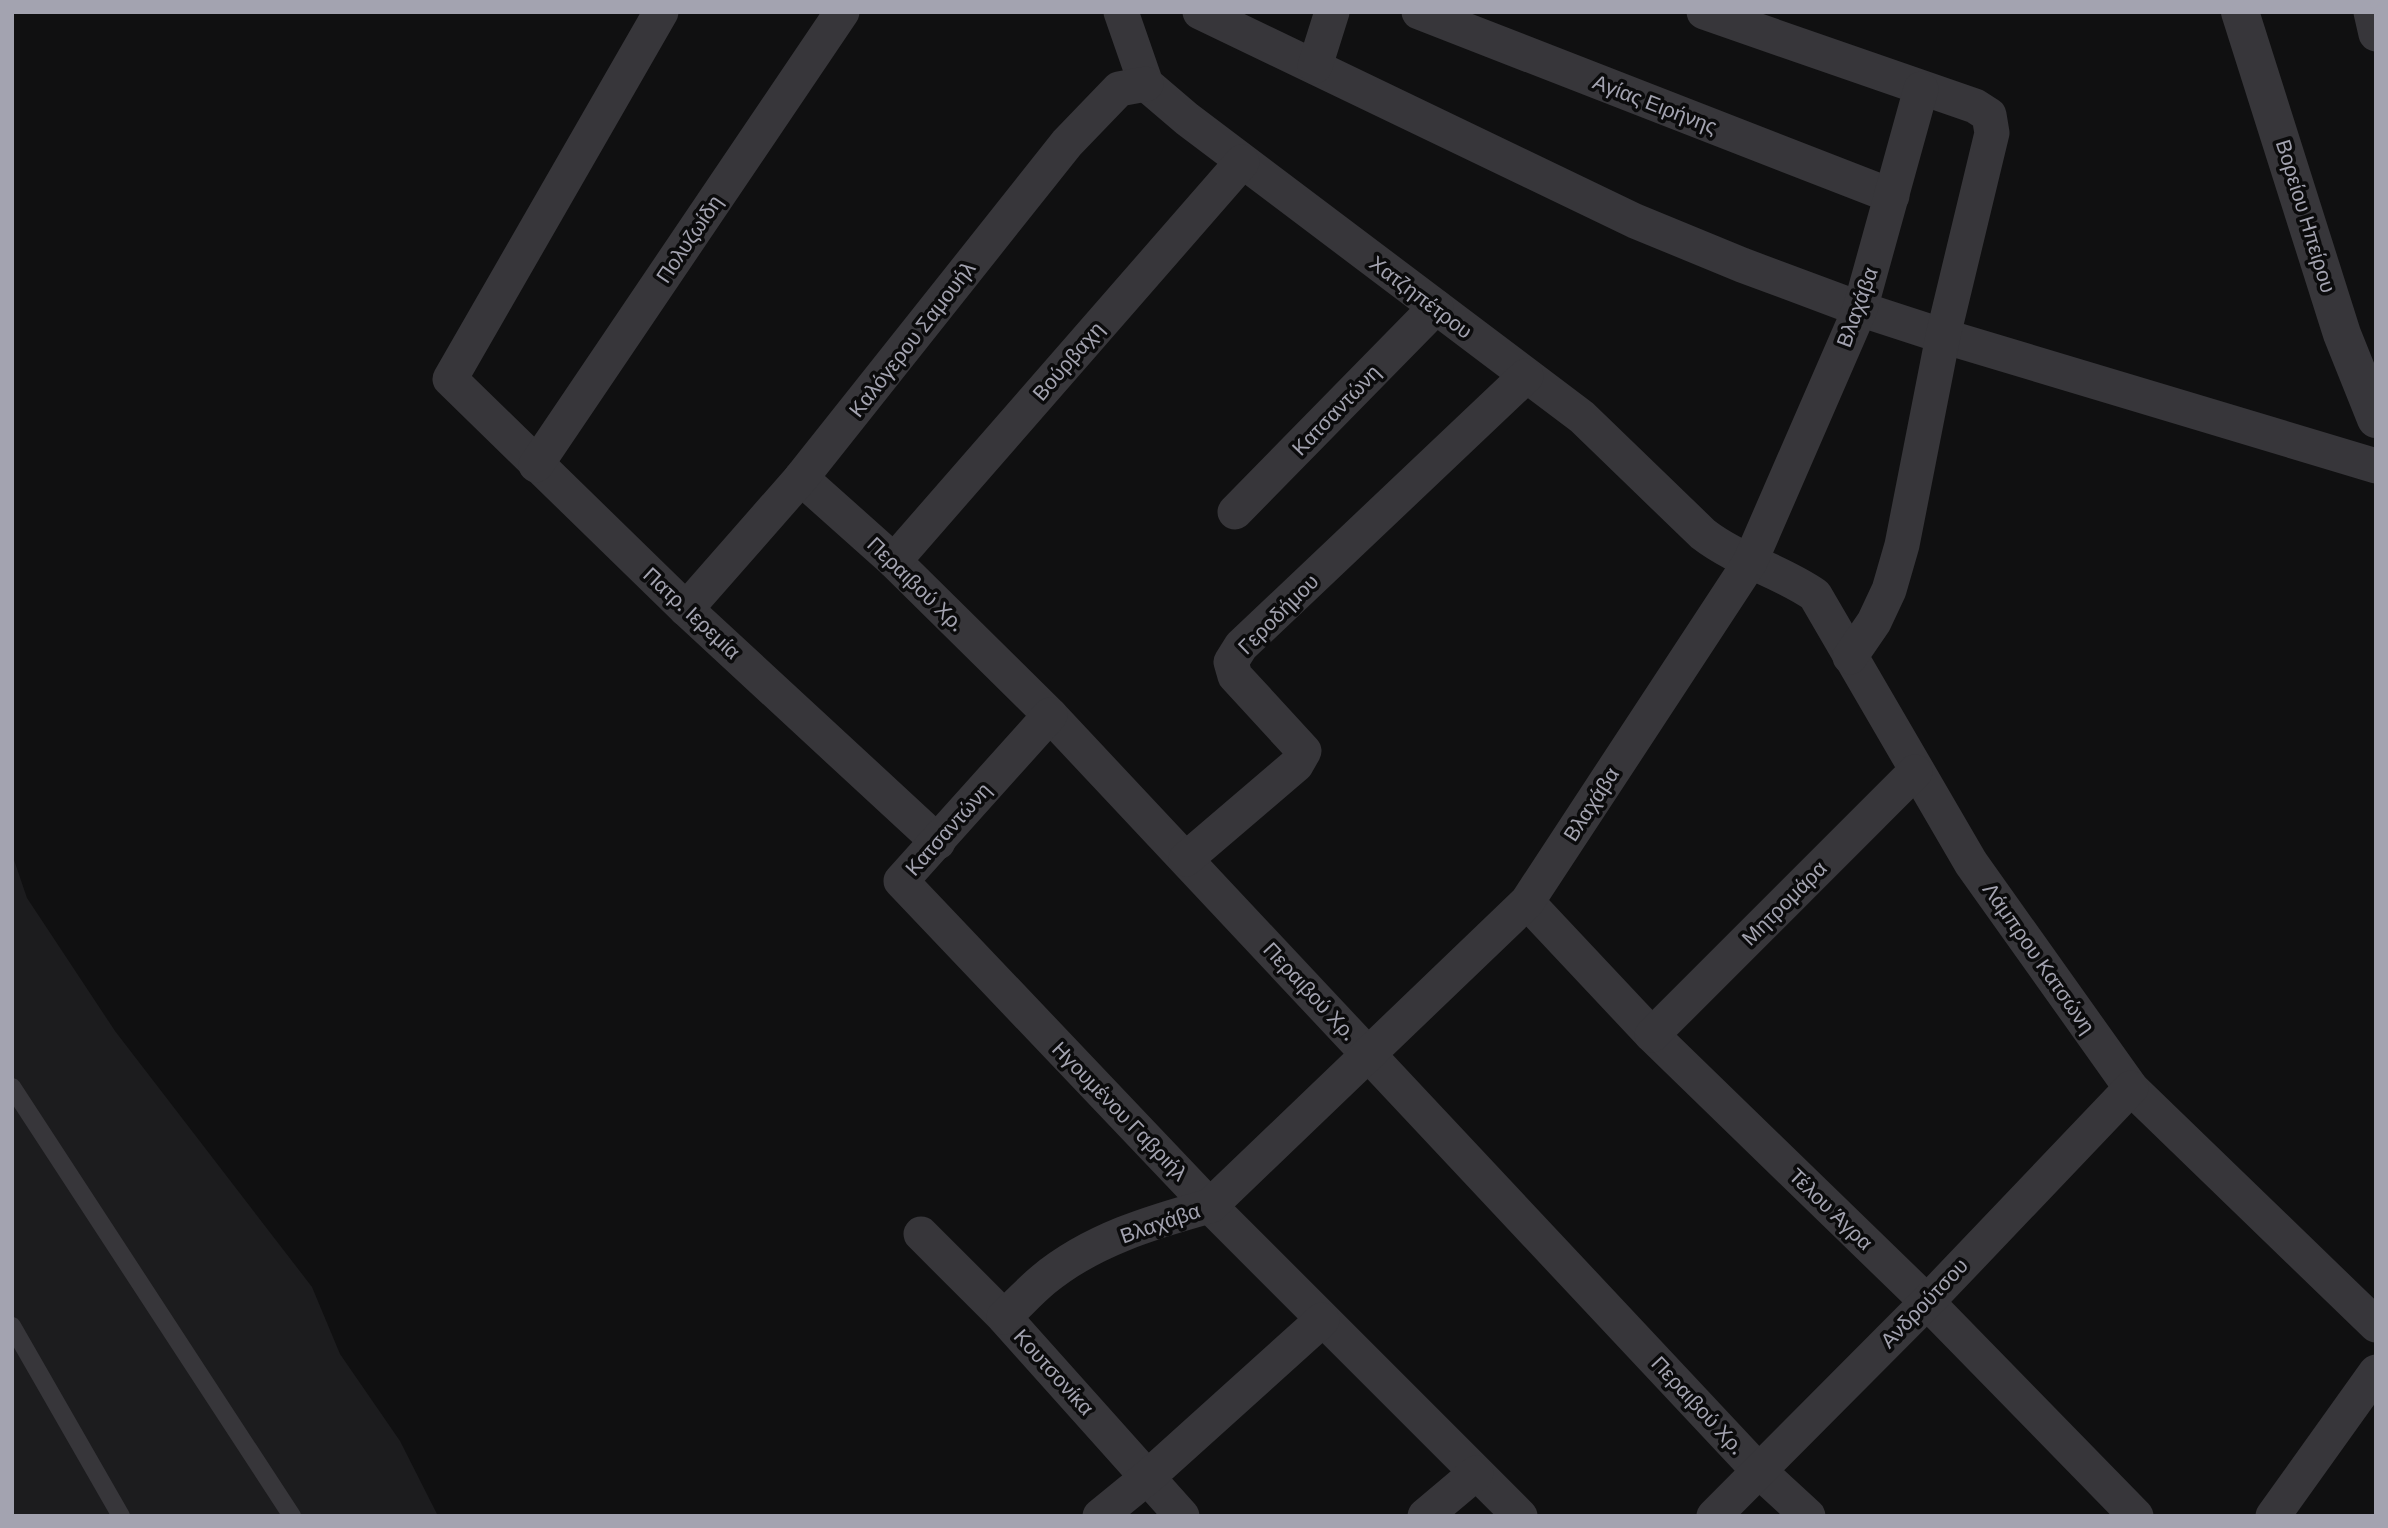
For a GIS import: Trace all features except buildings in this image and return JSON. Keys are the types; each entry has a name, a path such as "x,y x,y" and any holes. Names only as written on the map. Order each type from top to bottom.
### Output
{"street":[{"name":"Πατρ. Ιερεμία","path":"661,12 450,379 686,609 938,842"},
{"name":"Πολυζωίδη","path":"536,465 842,12"},
{"path":"1121,12 1146,84"},
{"path":"1200,12 1635,221 1860,309 2376,466"},
{"path":"1315,66 1332,12"},
{"name":"Αγίας Ειρήνης","path":"1419,12 1892,196"},
{"path":"1704,12 1975,106 1989,115 1992,134 1944,336 1902,545 1889,590 1874,622 1850,657"},
{"name":"Βορείου Ηπείρου","path":"2240,12 2342,334 2376,419"},
{"path":"2371,12 2376,34"},
{"name":"Χατζηπέτρου","path":"1146,84 1242,162 1582,417 1703,534 1723,550 1750,562"},
{"name":"Καλόγερου Σαμουήλ","path":"686,609 801,478 1067,143 1119,89 1146,84"},
{"name":"Βλαχάβα","path":"1004,1317 1045,1279 1085,1252 1142,1225 1210,1206 1527,902 1750,562 1860,309 1921,89"},
{"name":"Βούρβαχη","path":"894,561 1242,162"},
{"name":"Κατσαντώνη","path":"1236,512 1436,307"},
{"name":"Γεροδήμου","path":"1186,859 1296,765 1304,751 1236,676 1231,662 1241,646 1526,376"},
{"name":"Περαιβού Χρ.","path":"801,478 894,561 1050,715 1758,1470 1808,1516"},
{"name":"Λάμπρου Κατσώνη","path":"1750,562 1789,577 1815,594 1915,772 1971,863 2131,1088 2376,1325"},
{"name":"Κατσαντώνη","path":"901,881 1050,715"},
{"name":"Μητρομάρα","path":"1652,1035 1915,772"},
{"name":"Ηγουμένου Γαβριήλ","path":"901,881 1210,1206 1520,1516"},
{"name":"Τέλου Άγρα","path":"1527,902 1652,1035 1927,1302 2136,1516"},
{"name":"Ανδρούτσου","path":"1714,1516 1927,1302 2131,1088"},
{"name":"Κουτσονίκα","path":"921,1234 1004,1317 1149,1476 1181,1516"},
{"path":"1100,1516 1149,1476 1322,1320"},
{"path":"2280,1513 2376,1371"},
{"path":"1424,1516 1476,1473"}],"lane":[{"path":"12,1087 292,1516"},
{"path":"12,1326 121,1516"}],"shaded area":[{"path":"12,854 27,898 115,1031 312,1287 340,1354 400,1441 438,1516 12,1516"}]}
